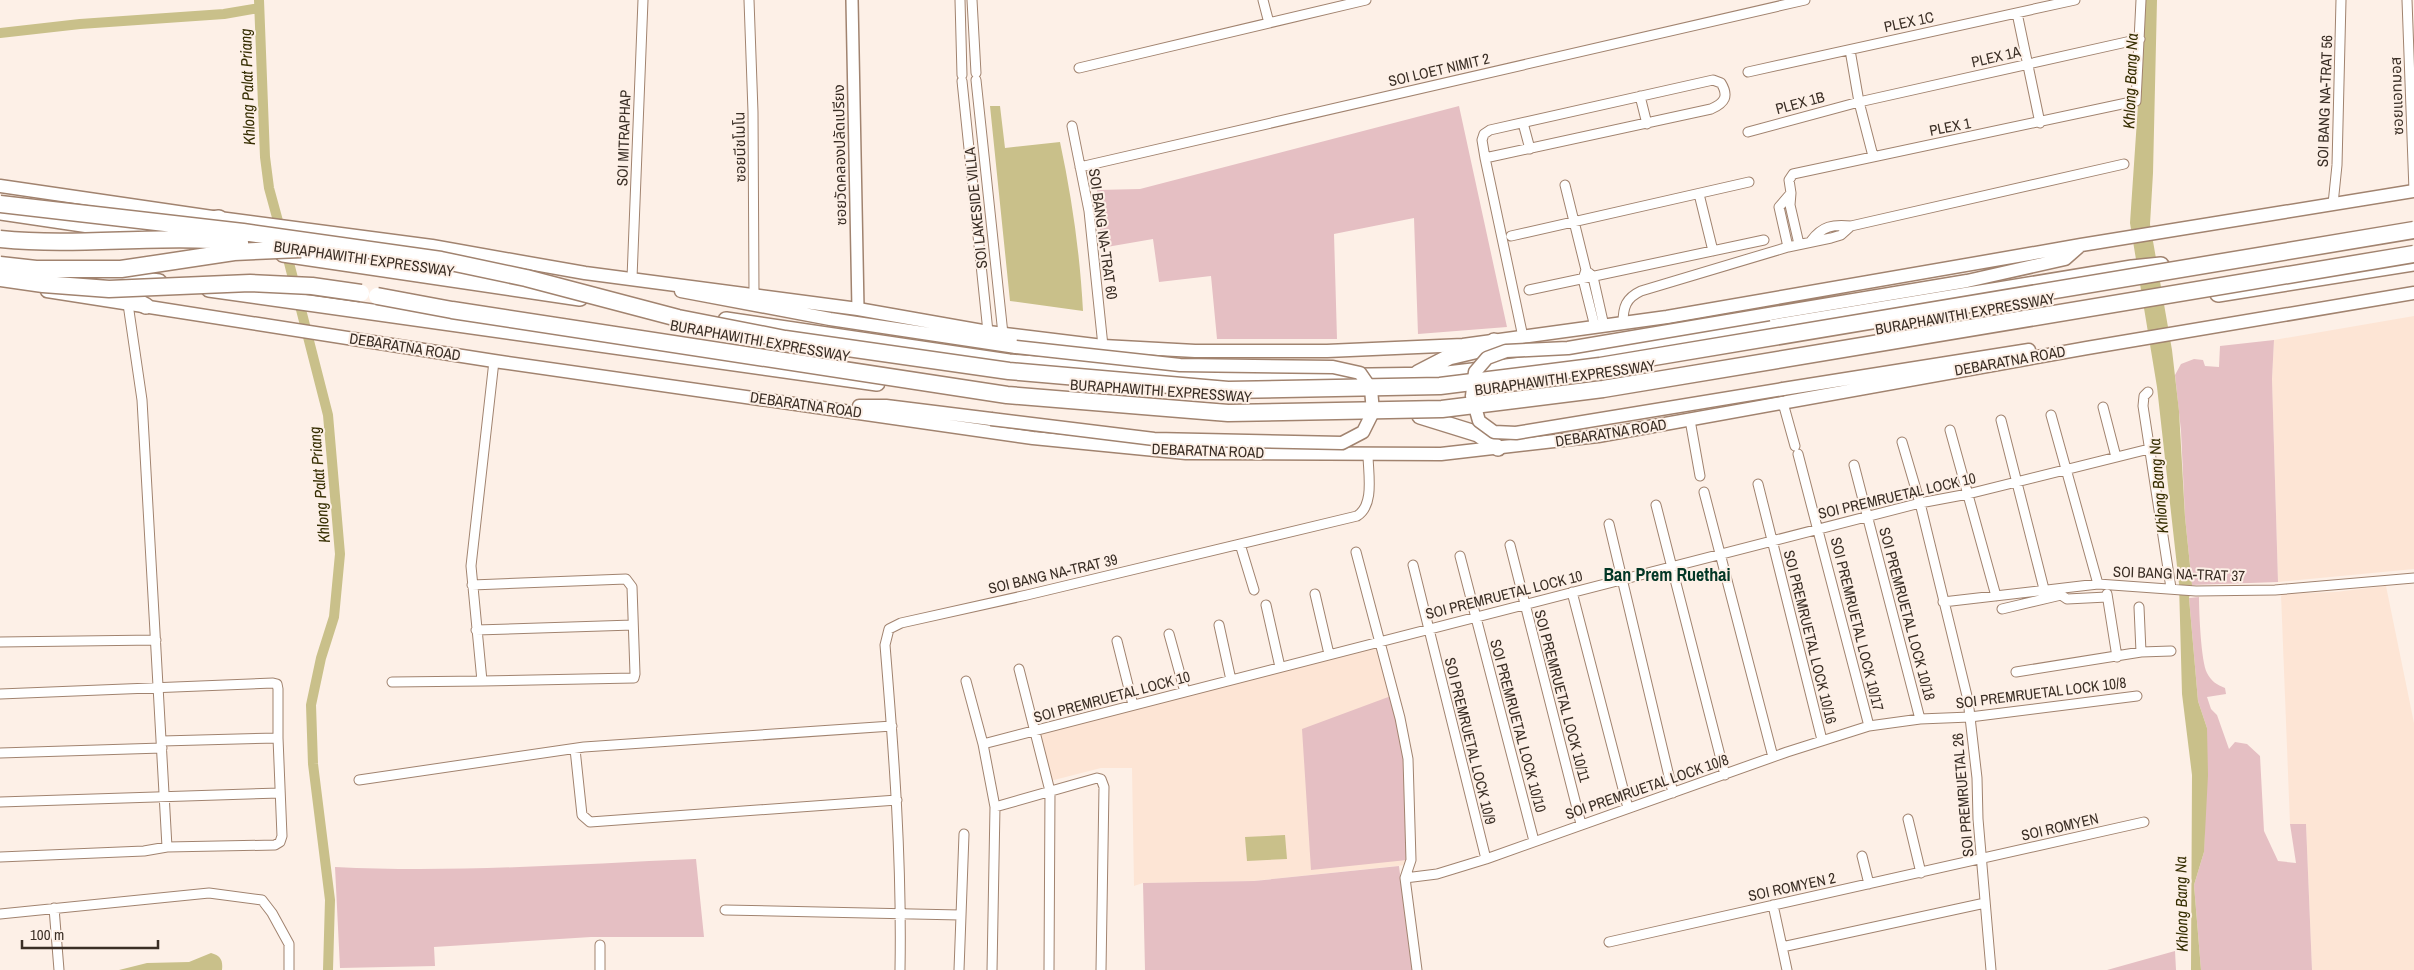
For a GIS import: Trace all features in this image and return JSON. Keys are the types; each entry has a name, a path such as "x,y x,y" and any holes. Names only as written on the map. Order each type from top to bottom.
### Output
{"highway":[{"path":"0,204 243,232 441,260 526,278 678,318 785,339 1009,371 1228,390 1440,386 1600,366 2414,230"},
{"path":"0,212 266,251 299,252 1009,362 1228,378 1439,375 1598,356 2132,268 2172,264 2414,225"},
{"path":"126,230 219,218"},
{"name":"BURAPHAWITHI EXPRESSWAY","path":"0,239 66,243 195,239 449,271 524,286 676,327 784,348 1008,379 1228,399 1441,394 1601,375 2414,239"},
{"path":"0,265 36,269 121,269 234,252 299,252"},
{"name":"BURAPHAWITHI EXPRESSWAY","path":"0,278 43,284 109,289 258,283 312,286 452,310 1007,395 1228,413 1337,412 1442,409 1603,389 2414,254"},
{"name":"DEBARATNA ROAD","path":"0,259 1007,402 1228,420 1442,416 1623,391 2137,305 2414,263"},
{"path":"81,272 146,306"},
{"path":"1412,376 1449,357 1487,348 1494,341"},
{"path":"1420,416 1478,434 1498,448"}],"main road":[{"path":"0,186 260,224 432,246 536,266 754,293 988,332 1103,346 1195,351 1327,351 1463,345 1494,341 1623,323 2081,245 2414,191"},
{"path":"2081,245 2065,259 1967,281 1568,348 1506,352 1487,358 1475,372 1472,396 1479,421 1494,432 1516,433 1991,355 2086,348"},
{"path":"653,280 689,294 830,319 1016,347 1180,364 1333,366 1360,373 1372,389 1373,412 1363,432 1342,443 1154,439 886,406 817,406"},
{"name":"DEBARATNA ROAD","path":"0,284 494,361 1032,438 1186,453 1368,454 1441,454 1598,436 2142,338 2414,293"}],"street":[{"name":"SOI MITRAPHAP","path":"632,278 643,0"},
{"name":"ซอยนีชโมโน","path":"749,0 753,112 754,293"},
{"name":"ซอยวัดคลองปลัดเปรียง","path":"852,0 858,309"},
{"name":"SOI LAKESIDE VILLA","path":"960,0 962,78 988,332"},
{"name":"SOI LAKESIDE VILLA","path":"972,0 976,76 1003,334"},
{"path":"1263,0 1269,23"},
{"path":"1079,68 1366,0"},
{"name":"SOI LOET NIMIT 2","path":"1080,167 1805,0"},
{"name":"PLEX 1C","path":"1748,72 2075,0"},
{"path":"2140,40 2141,0"},
{"name":"SOI BANG NA-TRAT 56","path":"2333,204 2337,165 2340,0"},
{"name":"ซอยแอทมอส","path":"2407,0 2414,191"},
{"path":"2017,13 2040,123"},
{"name":"PLEX 1A","path":"1859,102 2140,40"},
{"name":"PLEX 1","path":"1792,193 1789,180 1793,174 2133,103 2138,99 2140,40"},
{"path":"1850,50 1859,102 1873,156"},
{"path":"962,63 975,63"},
{"path":"1486,158 1647,124 1721,105 1726,99 1726,91 1721,83 1713,80 1524,123 1484,134 1482,140 1523,337"},
{"path":"1640,96 1647,124"},
{"name":"PLEX 1B","path":"1748,132 1859,102"},
{"path":"1524,123 1530,149"},
{"name":"SOI BANG NA-TRAT 60","path":"1072,126 1089,210 1103,346"},
{"path":"1812,241 1819,230 1838,224 1850,226 2124,164"},
{"path":"1511,236 1749,182"},
{"path":"1565,185 1584,274 1600,326"},
{"path":"1792,193 1790,204 1799,244"},
{"path":"1788,247 1779,207 1792,193"},
{"path":"1699,194 1713,251"},
{"path":"1623,323 1626,303 1631,296 1641,291 1788,247 1841,235 1850,226"},
{"path":"1827,228 1830,238"},
{"path":"1529,290 1584,274 1593,277 1764,240"},
{"path":"1593,277 1600,326"},
{"path":"128,304 142,400 167,846"},
{"path":"482,680 471,566 494,361"},
{"path":"2148,392 2144,396 2143,406 2173,589"},
{"name":"SOI PREMRUETAL LOCK 10/17","path":"1783,403 1818,529 1868,726"},
{"path":"2103,407 2116,457"},
{"path":"2051,415 2107,597 2117,657"},
{"path":"1690,420 1700,476"},
{"path":"2001,420 2044,589"},
{"path":"1950,430 1996,596"},
{"name":"SOI PREMRUETAL 26","path":"1902,442 1920,503 1968,700 1977,778 1988,969"},
{"name":"SOI PREMRUETAL LOCK 10","path":"983,744 1866,516 1968,494 2066,468 2149,449"},
{"name":"SOI BANG NA-TRAT 39","path":"900,970 899,832 884,645 886,634 895,625 1357,516 1364,512 1368,504 1368,454"},
{"name":"SOI PREMRUETAL LOCK 10/18","path":"1854,465 1920,719"},
{"name":"SOI PREMRUETAL LOCK 10/16","path":"1758,484 1822,740"},
{"path":"1704,492 1774,757"},
{"path":"1656,505 1725,775"},
{"path":"1609,524 1673,793"},
{"path":"1240,544 1254,590"},
{"name":"SOI PREMRUETAL LOCK 10/11","path":"1510,545 1581,824"},
{"path":"1356,552 1400,718 1408,759 1411,860 1405,878 1416,970"},
{"name":"SOI PREMRUETAL LOCK 10/10","path":"1460,556 1534,841"},
{"name":"SOI PREMRUETAL LOCK 10/9","path":"1413,565 1427,629 1486,859"},
{"name":"SOI BANG NA-TRAT 37","path":"1943,602 2044,589 2103,585 2196,591 2292,588 2414,578"},
{"path":"392,682 634,678 632,588 626,579 472,585"},
{"path":"1572,592 1628,808"},
{"path":"1315,594 1330,654"},
{"path":"2002,609 2061,595 2067,599 2107,597"},
{"path":"1266,605 1280,667"},
{"path":"2138,607 2141,652"},
{"path":"476,630 633,625"},
{"path":"1219,626 1231,680"},
{"path":"1169,634 1185,692"},
{"path":"0,642 156,640"},
{"path":"1117,641 1133,705"},
{"path":"2016,672 2141,652 2171,651"},
{"path":"1019,669 1050,791 1049,970"},
{"path":"966,682 983,744 995,807 992,970"},
{"path":"0,694 277,684 282,836 280,842 275,845 167,846 144,851 0,857"},
{"name":"SOI PREMRUETAL LOCK 10/8","path":"1405,878 1437,874 1486,859 1822,740 1868,726 1920,719 1970,717 2137,696"},
{"path":"359,780 575,749 892,726"},
{"path":"0,753 278,738"},
{"path":"575,749 582,815 590,822 897,800"},
{"path":"995,807 1097,778 1103,782 1101,970"},
{"path":"0,802 280,794"},
{"path":"1908,820 1921,873"},
{"name":"SOI ROMYEN","path":"1982,860 2144,822"},
{"path":"960,970 960,915 964,834"},
{"path":"1862,856 1869,884"},
{"name":"SOI ROMYEN 2","path":"1609,942 1982,860"},
{"path":"0,914 209,894 262,900 272,913 289,944 289,970"},
{"path":"1782,947 1985,903"},
{"path":"1773,905 1787,970"},
{"path":"54,908 59,970"},
{"path":"724,910 960,915"},
{"path":"600,945 600,970"}],"shaded area":[{"path":"2143,0 2157,0 2150,224 2172,350 2179,411 2185,517 2192,585 2189,598 2198,701 2207,728 2208,775 2204,852 2194,885 2201,970 2191,970 2192,775 2182,694 2179,584 2157,387 2130,223 2142,46"},
{"path":"990,106 1000,106 1005,148 1060,142 1075,226 1083,311 1010,301"},
{"path":"1459,106 1507,327 1418,334 1414,218 1334,234 1337,339 1217,339 1211,276 1159,282 1153,239 1101,248 1097,190 1140,189"},
{"path":"2414,316 2414,569 2278,582 2272,379 2274,340"},
{"path":"2274,340 2272,379 2278,582 2192,585 2175,375 2181,364 2194,359 2203,360 2205,366 2219,367 2220,346"},
{"path":"2386,586 2414,723 2414,970 2312,970 2306,824 2290,824 2281,594 2335,592"},
{"path":"2199,597 2205,667 2212,680 2225,688 2226,694 2207,697 2211,709 2217,715 2229,749 2235,742 2247,744 2260,756 2264,831 2278,861 2296,863 2290,824 2306,824 2312,970 2201,970 2194,885 2204,852 2207,728 2198,701 2189,598"},
{"path":"1380,645 1392,700 1411,857 1406,865 1254,881 1143,883 1134,886 1132,768 1101,768 1050,781 1036,731"},
{"path":"1391,696 1403,736 1407,860 1311,870 1302,729"},
{"path":"1285,835 1287,859 1247,861 1245,837"},
{"path":"696,859 704,937 591,937 434,947 435,966 340,968 335,867 425,869"},
{"path":"1399,866 1412,970 1145,970 1143,883 1254,881"},
{"path":"2175,951 2176,970 2107,970"},
{"path":"211,953 221,959 222,970 119,970 147,963 189,962"}],"waterway":[{"name":"Khlong Palat Priang","path":"259,0 265,157 269,188 281,232"},
{"path":"0,33 80,24 224,14 259,8"},
{"name":"Khlong Palat Priang","path":"286,251 328,415 340,554 334,617 321,658 311,705 313,764 330,900 328,970"}],"district":[{"name":"Ban Prem Ruethai","path":"1667,575"}],"water label":[{"name":"Khlong Bang Na","path":"2130,81"},
{"name":"Khlong Bang Na","path":"2158,486"},
{"name":"Khlong Bang Na","path":"2181,904"}]}
